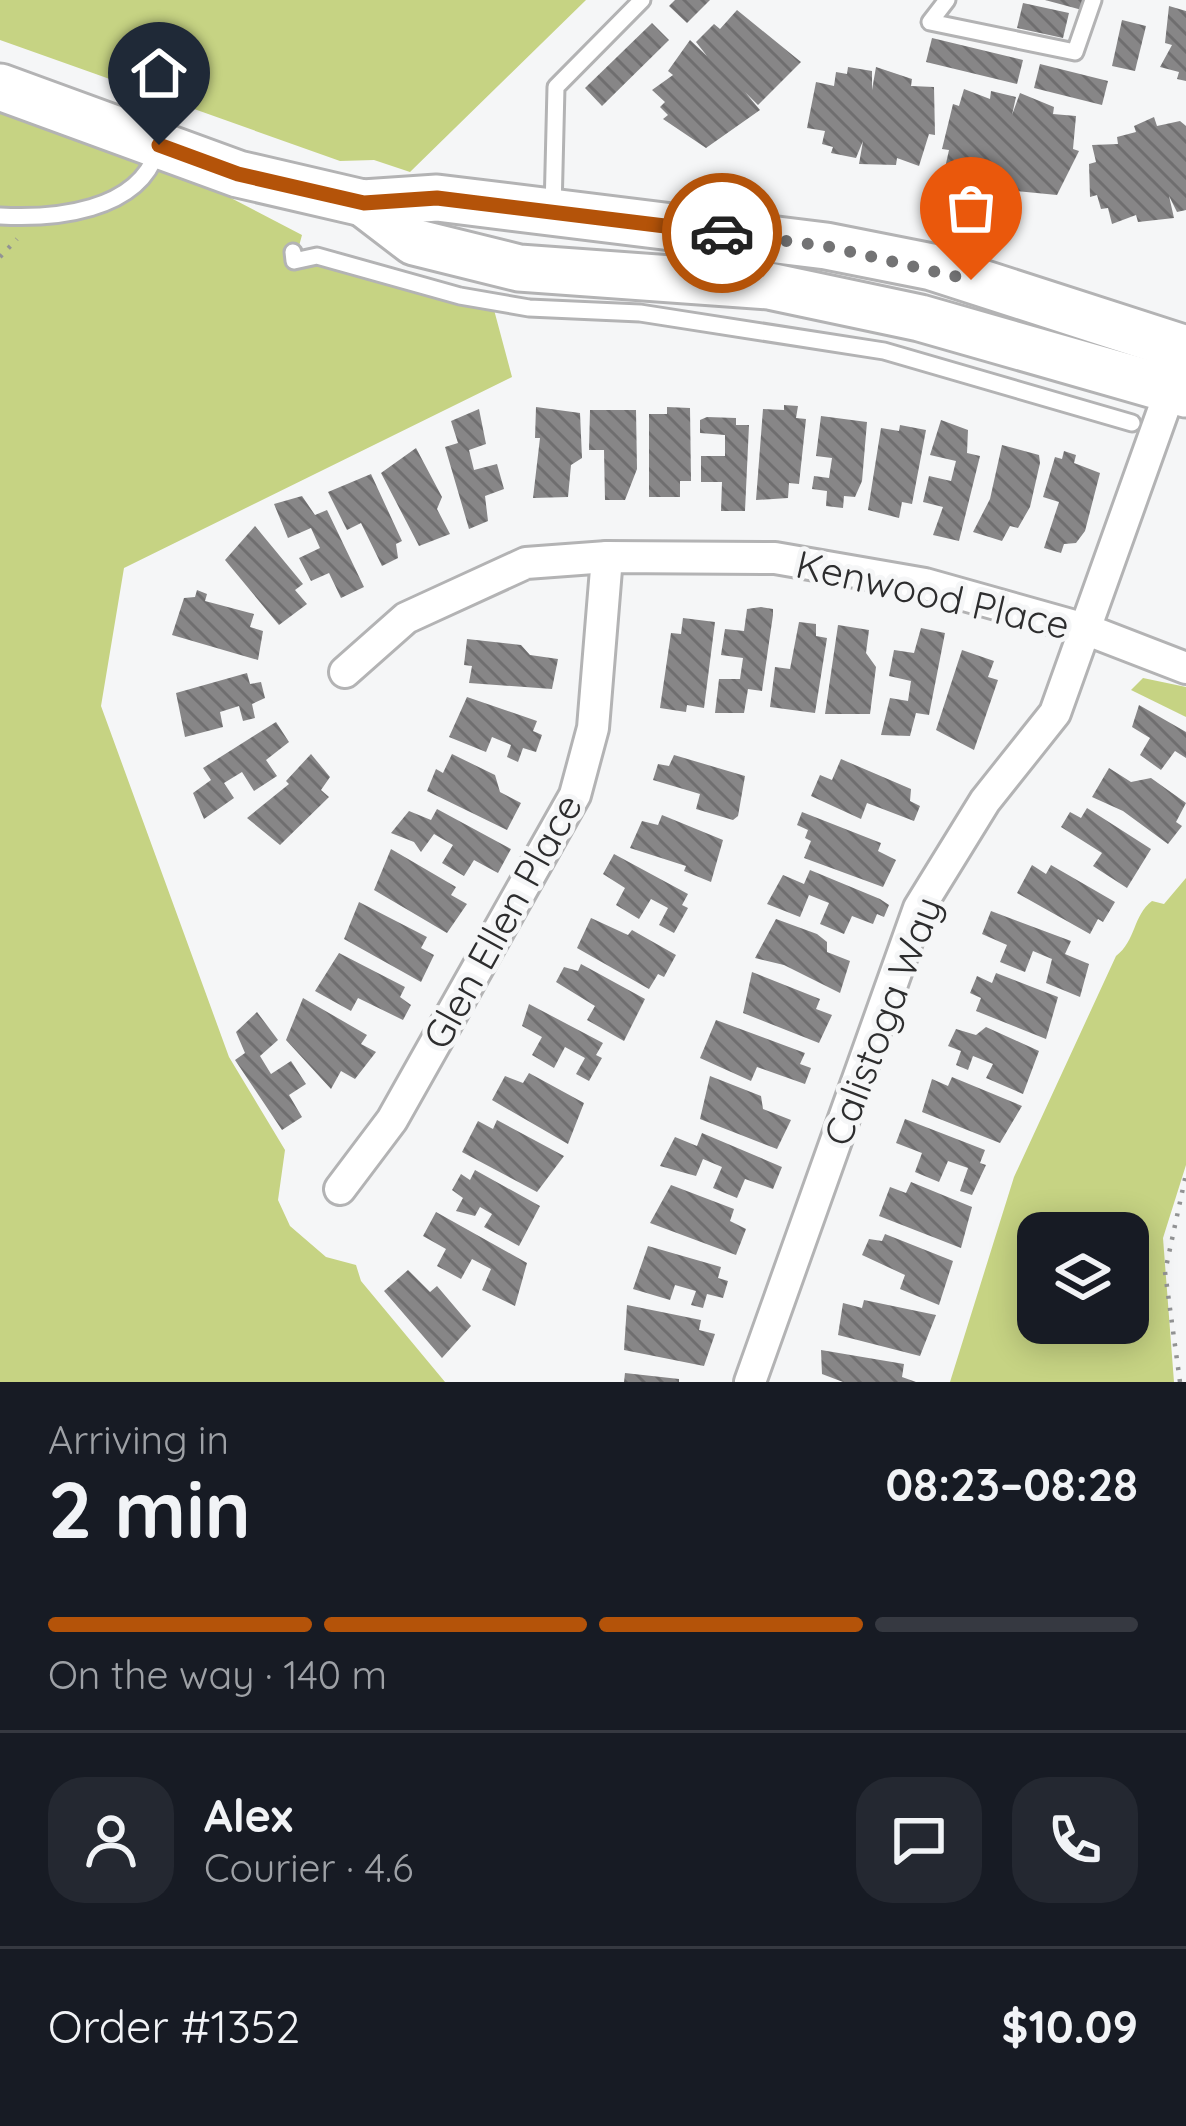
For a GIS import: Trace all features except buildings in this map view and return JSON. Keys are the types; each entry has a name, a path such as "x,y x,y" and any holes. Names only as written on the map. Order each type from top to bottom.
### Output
{"main road":[{"path":"0,87 238,174 364,203 437,198 826,246 932,267 1183,366"},
{"path":"364,203 414,242 519,268 769,286 1183,366"},
{"path":"553,213 574,238 608,250 638,277"}],"street":[{"name":"Calistoga Way","path":"750,1382 919,908 985,801 1055,713 1183,366"},
{"name":"Kenwood Place","path":"345,672 406,618 526,563 607,557 776,558 925,584 1085,629 1186,668"},
{"name":"Glen Ellen Place","path":"340,1189 392,1120 575,795 593,728 607,557"}],"lane":[{"path":"553,213 556,87 642,0"},
{"path":"946,0 930,22 1075,52 1093,0"},
{"path":"0,216 81,212 114,197 152,167 159,145"},
{"path":"292,252 294,261 317,256 460,296 529,308 640,314 884,351 1132,422"}],"path":[{"path":"1180,1382 1165,1272 1186,1174"}],"green space":[{"path":"0,0 586,0 410,172 374,160 340,161 0,40"},
{"path":"0,111 179,171 302,235 295,261 493,306 512,377 124,568 101,706 229,1057 285,1150 278,1200 290,1226 326,1257 356,1265 361,1281 445,1382 0,1382"},
{"path":"1143,678 1186,687 1186,717 1131,690"},
{"path":"1186,878 1186,1165 1163,1238 1174,1382 950,1382 1014,1177 1116,956 1152,901 1164,904"}],"way so far":[{"path":"722,233 826,246 932,267 971,280"}],"route":[{"path":"159,145 238,174 364,203 437,198 722,233"}]}
